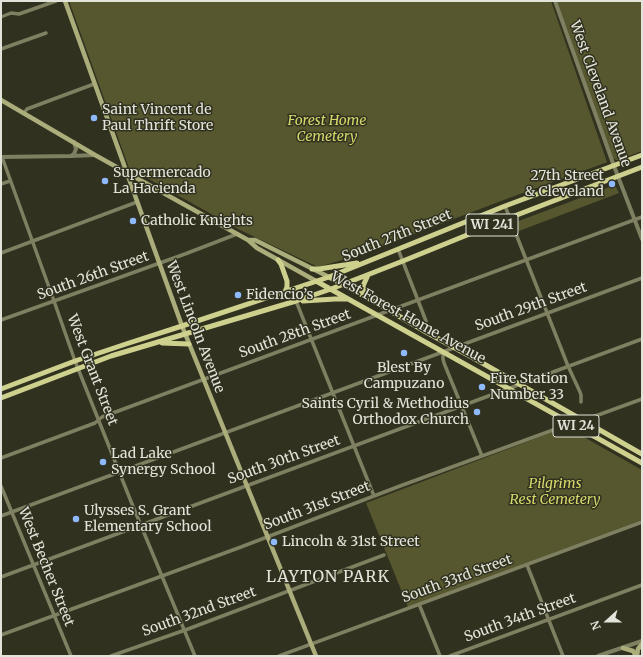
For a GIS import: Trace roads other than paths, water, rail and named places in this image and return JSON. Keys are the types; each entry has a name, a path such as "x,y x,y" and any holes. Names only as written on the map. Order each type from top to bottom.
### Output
{"main road":[{"name":"West Lincoln Avenue","path":"65,1 185,334 316,656"},
{"name":"West Forest Home Avenue","path":"1,100 95,155 248,240 257,248 278,260 642,463"},
{"name":"South 27th Street","path":"1,389 75,361 329,277 504,206 642,155"},
{"name":"South 27th Street","path":"1,398 111,356 296,302 642,167"},
{"name":"West Forest Home Avenue","path":"248,240 255,240 264,244 343,284 642,454"},
{"path":"278,260 287,281 285,292"},
{"path":"312,269 366,262"},
{"path":"365,296 362,286 368,275"},
{"path":"296,302 348,299"},
{"path":"157,343 189,344"},
{"path":"637,656 638,649 642,642"},
{"path":"622,648 633,651 637,656"}],"street":[{"path":"1,17 11,13 20,14 56,1"},
{"name":"West Cleveland Avenue","path":"554,1 642,239"},
{"path":"1,49 46,33"},
{"path":"24,113 27,108 94,84"},
{"path":"71,156 74,154 75,150 74,142"},
{"path":"1,157 95,155"},
{"name":"West Grant Street","path":"1,157 78,369 195,656"},
{"path":"1,184 10,181"},
{"path":"1,253 137,202"},
{"path":"504,206 581,395 580,402"},
{"name":"South 28th Street","path":"1,458 95,423 102,418 642,217"},
{"name":"South 26th Street","path":"1,320 159,264 237,234"},
{"path":"398,249 426,321"},
{"name":"South 29th Street","path":"1,516 642,278"},
{"path":"296,302 374,496"},
{"name":"South 30th Street","path":"1,577 642,339"},
{"path":"443,352 444,363 482,456"},
{"name":"South 31st Street","path":"1,635 571,423 642,399"},
{"name":"West Becher Street","path":"1,486 71,656"},
{"name":"South 33rd Street","path":"279,656 642,522"},
{"name":"South 32nd Street","path":"111,656 384,555"},
{"path":"527,565 563,656"},
{"name":"South 34th Street","path":"450,656 642,585"},
{"path":"419,604 440,656"},
{"path":"598,656 642,642"}],"place":[{"name":"Saint Vincent de Paul Thrift Store","path":"94,118"},
{"name":"Supermercado La Hacienda","path":"105,181"},
{"name":"27th Street & Cleveland","path":"612,184"},
{"name":"Catholic Knights","path":"133,221"},
{"name":"Fidencio’s","path":"238,295"},
{"name":"Blest By Campuzano","path":"404,353"},
{"name":"Fire Station Number 33","path":"482,387"},
{"name":"Saints Cyril & Methodius Orthodox Church","path":"477,412"},
{"name":"Lad Lake Synergy School","path":"103,462"},
{"name":"Ulysses S. Grant Elementary School","path":"76,519"},
{"name":"Lincoln & 31st Street","path":"274,542"}],"district":[{"name":"LAYTON PARK","path":"328,577"}],"park label":[{"name":"Forest Home Cemetery","path":"327,130"},
{"name":"Pilgrims Rest Cemetery","path":"555,492"}]}
